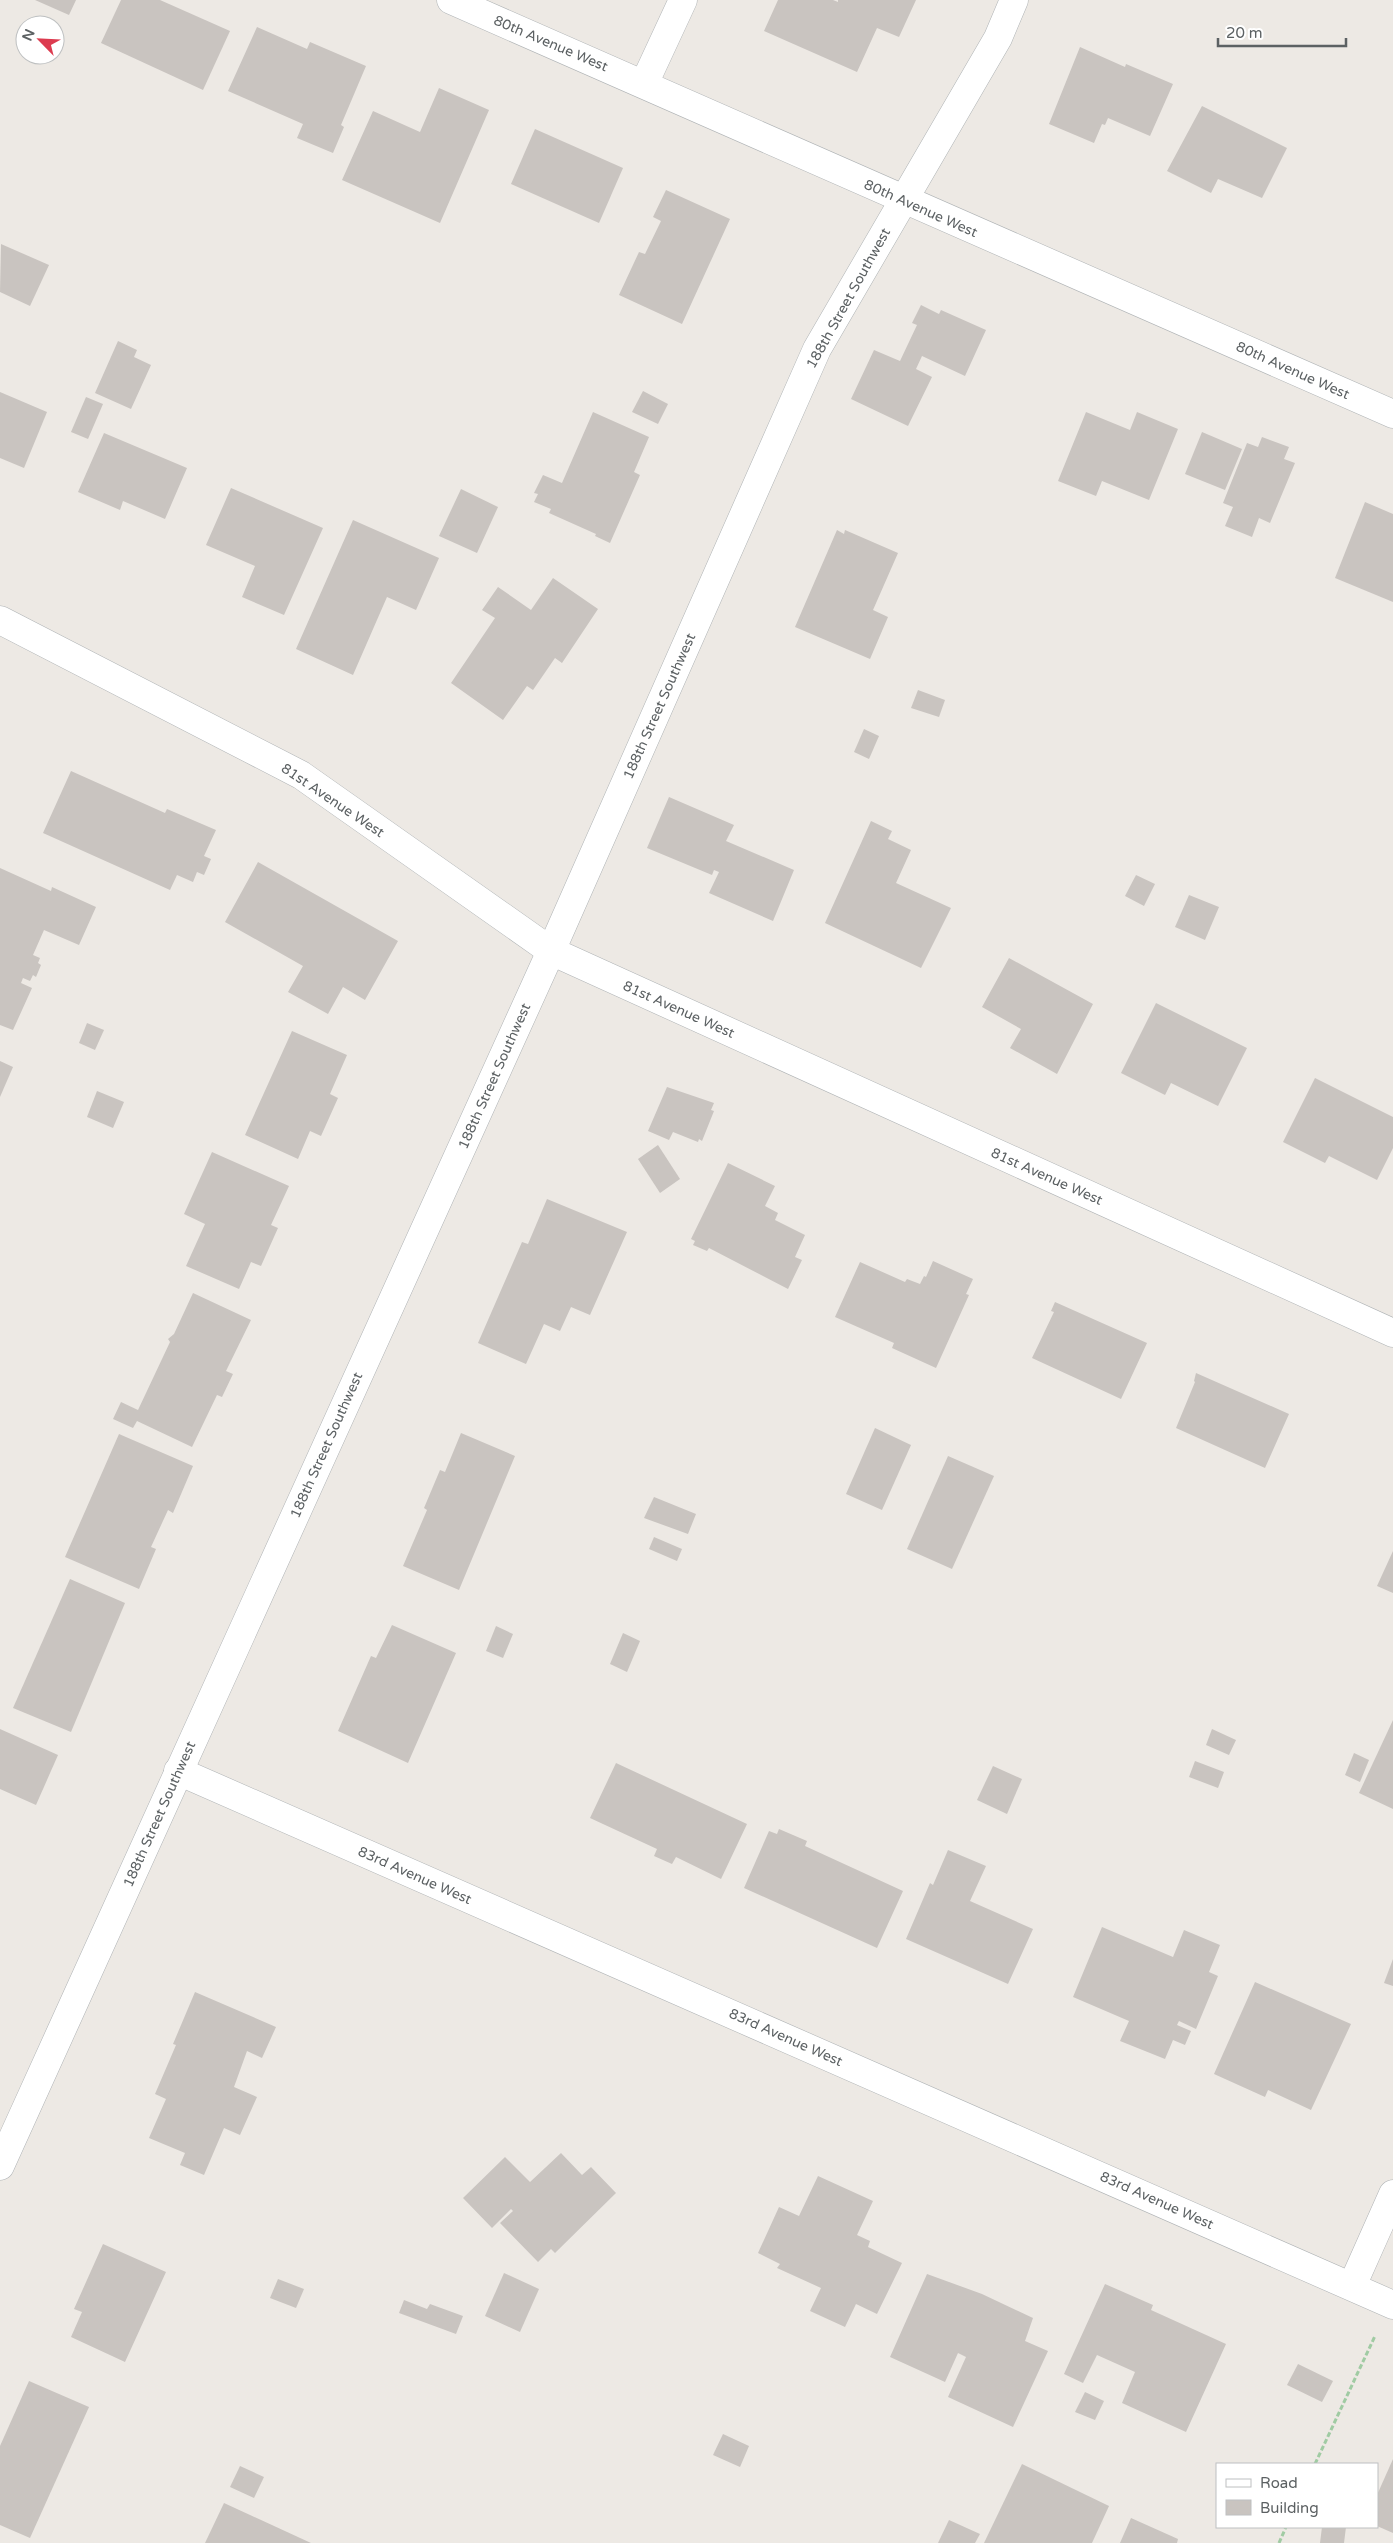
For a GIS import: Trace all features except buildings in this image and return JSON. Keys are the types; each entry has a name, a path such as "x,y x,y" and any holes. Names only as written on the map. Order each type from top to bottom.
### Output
{"street":[{"name":"80th Avenue West","path":"451,0 1393,414"},
{"path":"644,84 682,0"},
{"name":"188th Street Southwest","path":"0,2166 551,951 817,348 998,38 1014,0"},
{"name":"81st Avenue West","path":"0,620 301,775 551,951 1393,1333"},
{"name":"83rd Avenue West","path":"178,1771 1392,2304"},
{"path":"1352,2286 1393,2194"}],"path":[{"path":"1316,2463 1392,2304"},
{"path":"1279,2543 1286,2528"}]}
